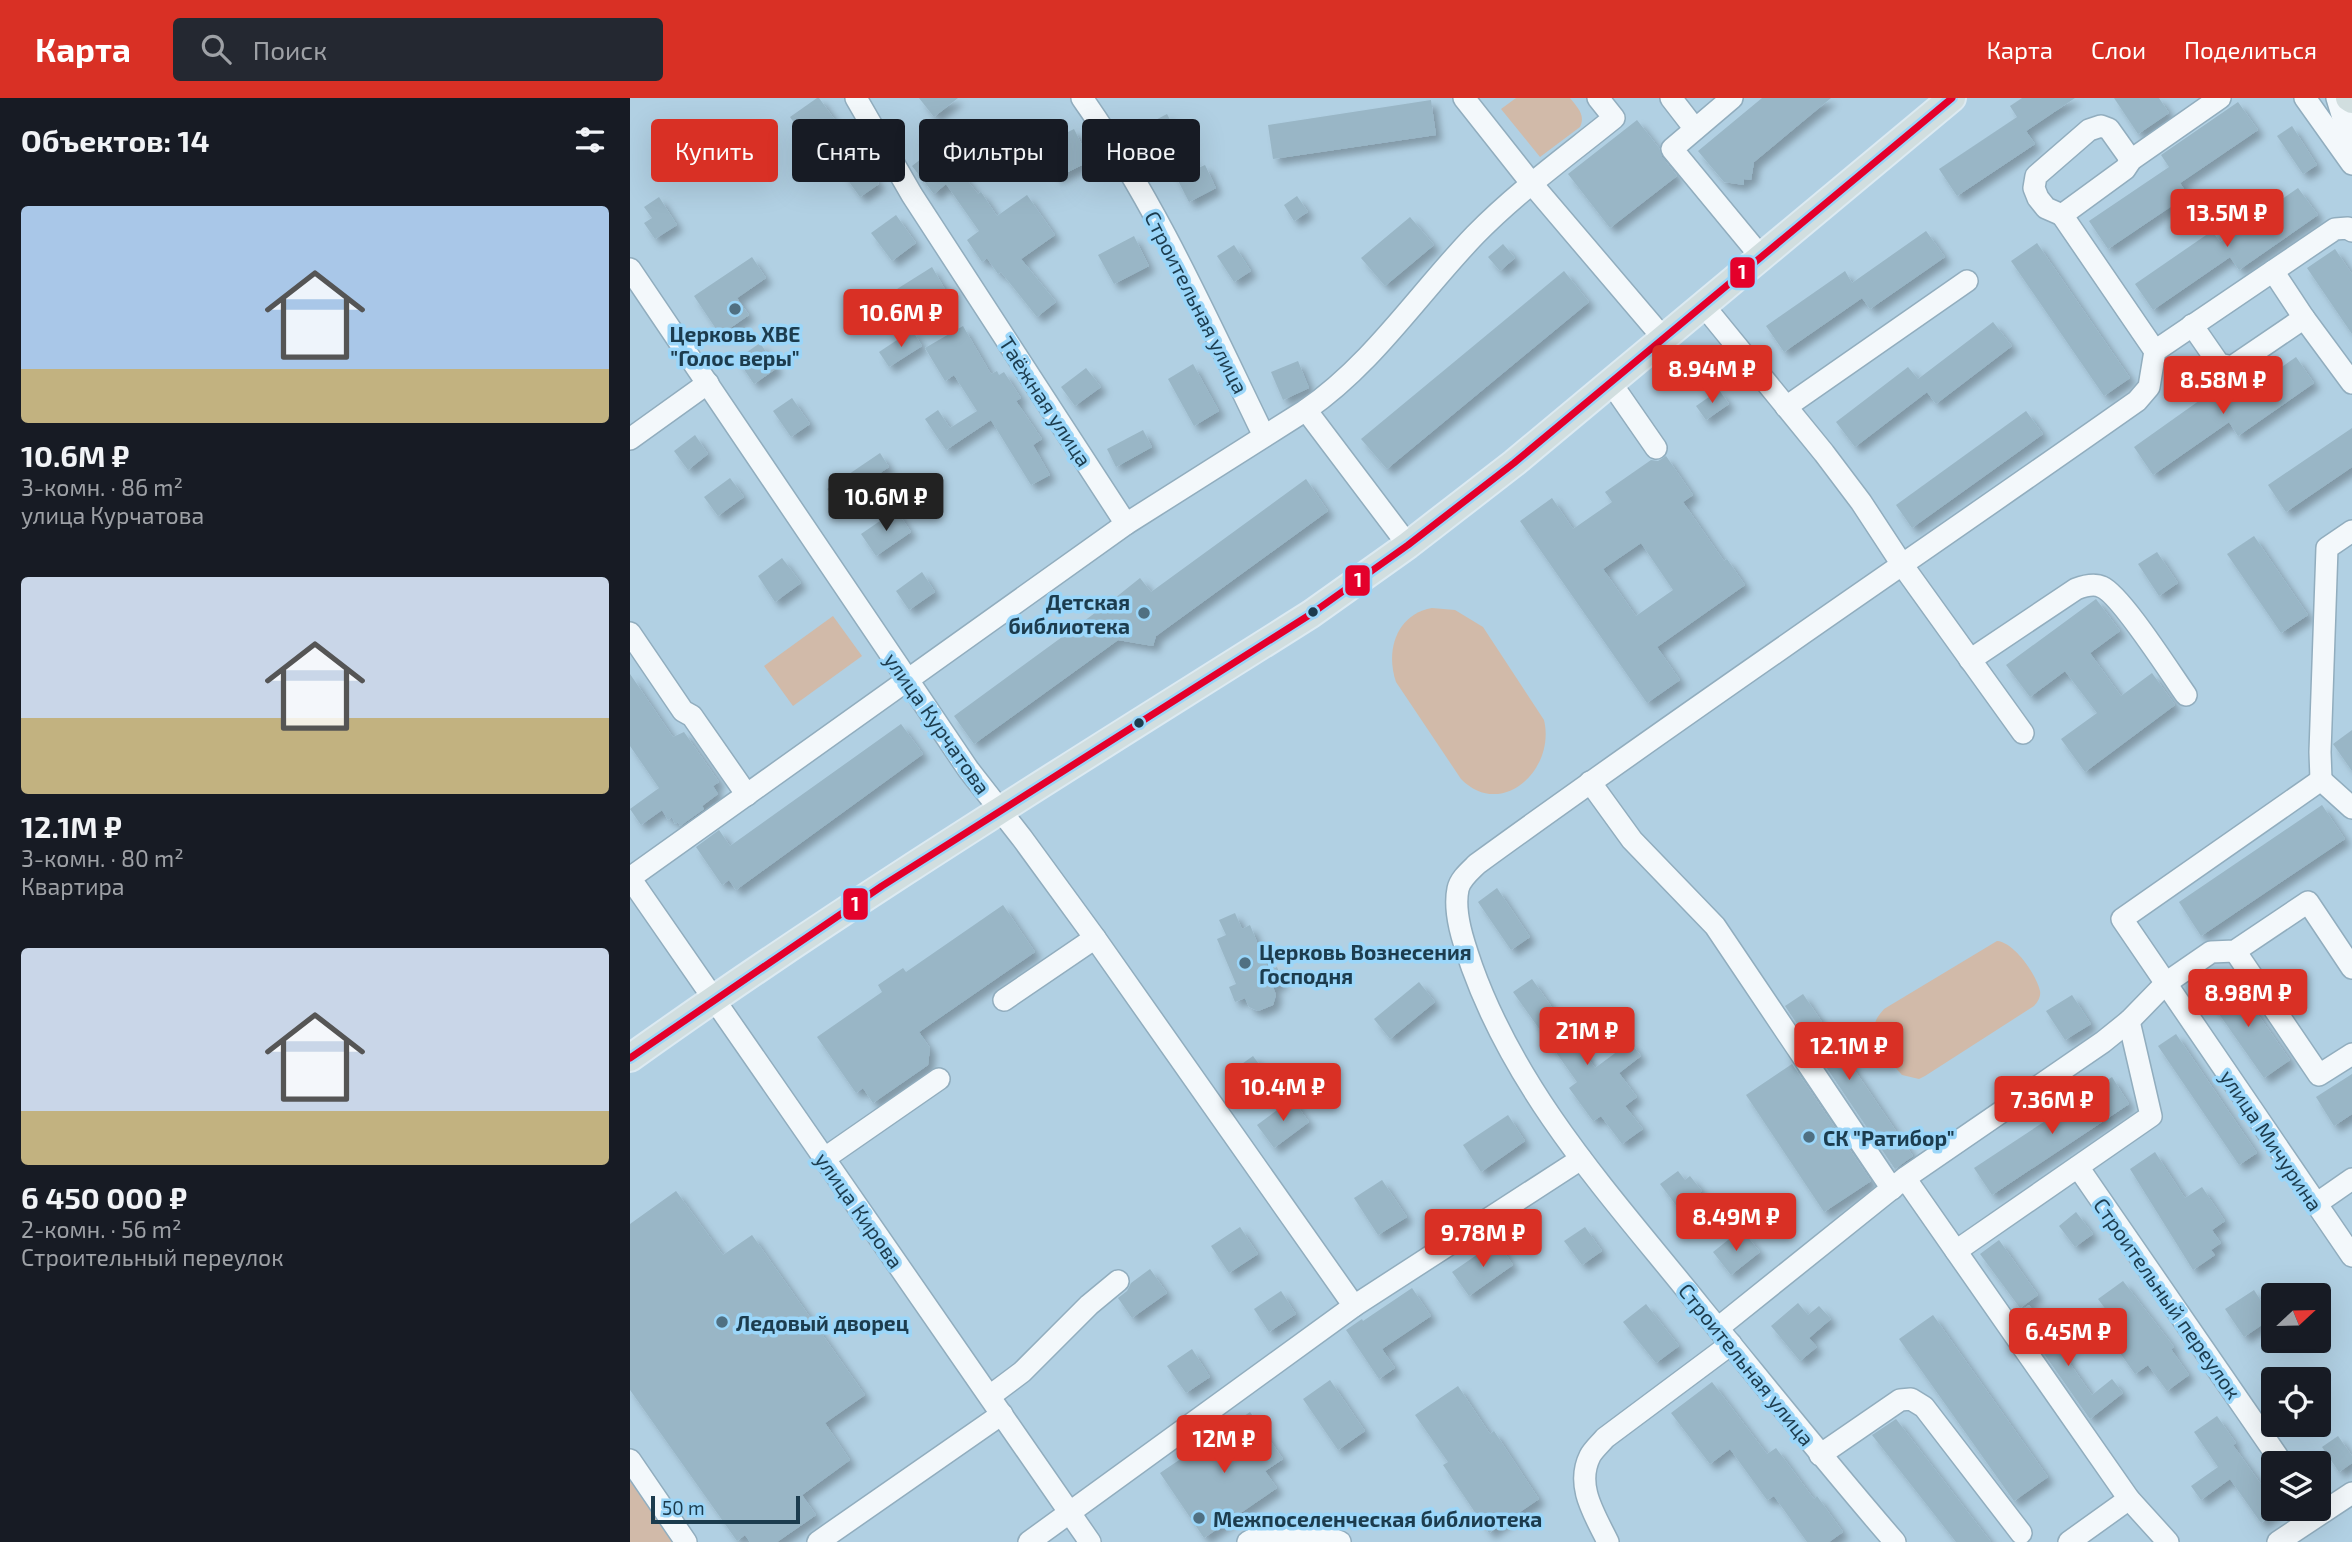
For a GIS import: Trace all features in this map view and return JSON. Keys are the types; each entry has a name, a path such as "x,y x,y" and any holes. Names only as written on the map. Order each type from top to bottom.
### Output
{"main road":[{"path":"630,1058 713,998 999,810 1311,614 1408,545 1611,383 1952,98"}],"street":[{"name":"Таёжная улица","path":"856,98 912,195 1126,524"},
{"name":"Строительная улица","path":"1082,98 1143,195 1264,436"},
{"path":"1464,98 1532,184 1664,339"},
{"path":"630,878 1126,524 1306,410 1350,376 1477,233 1532,184 1614,118 1598,98"},
{"path":"1671,98 1695,129"},
{"path":"1732,98 1672,149 1762,258"},
{"path":"2062,215 2125,169 2131,160 2220,98"},
{"path":"2305,98 2352,164"},
{"path":"2337,98 2352,148"},
{"path":"2131,160 2109,129 2101,126 2089,130 2036,176 2034,188 2046,208 2062,215 2154,351 2149,387 2137,401 1590,782 1632,840 1715,926 1899,1183 1956,1251 2129,1499 2168,1542"},
{"path":"2154,351 2335,229 2348,228 2352,231"},
{"name":"улица Курчатова","path":"630,269 968,769 1095,938 1354,1306"},
{"path":"2273,271 2352,383"},
{"path":"1786,407 1967,281"},
{"path":"1704,306 1861,502 1903,566 2023,733"},
{"path":"2192,325 2219,364 2232,367 2304,318"},
{"path":"630,439 708,383"},
{"path":"1611,383 1656,447"},
{"path":"1306,410 1408,545"},
{"path":"2352,531 2327,548 2320,752 2321,780 2352,809"},
{"path":"1970,660 2076,589 2088,585 2100,586 2118,599 2186,695"},
{"path":"630,633 683,711 692,716 747,795"},
{"name":"улица Мичурина","path":"2321,780 2122,919 2352,1256"},
{"name":"Строительная улица","path":"1590,782 1477,864 1458,888 1457,910 1466,951 1487,1007 1506,1047 1536,1098 1581,1159 1820,1455 1895,1542"},
{"name":"улица Кирова","path":"630,878 1090,1542"},
{"path":"1608,1542 1587,1500 1584,1479 1590,1456 1605,1438 1899,1183 2103,1042 2129,1021 2166,983 2211,952 2235,951 2308,902 2352,968"},
{"path":"1004,1000 1095,938"},
{"path":"2235,951 2319,1075 2352,1054"},
{"path":"1956,1251 2151,1115 2129,1021"},
{"path":"825,1158 939,1079"},
{"path":"1029,1542 1354,1306 1581,1159"},
{"name":"Строительный переулок","path":"2078,1167 2274,1451"},
{"path":"2316,1204 2352,1179"},
{"path":"818,1542 996,1405 1021,1372 1089,1304 1118,1281"},
{"path":"1820,1455 1900,1400 1911,1399 1924,1407 2021,1533"},
{"path":"630,1460 686,1542"},
{"path":"2331,1504 2352,1493"},
{"path":"2069,1542 2129,1499"},
{"path":"2278,1542 2304,1521"},
{"path":"1248,1542 1267,1533 1285,1531 1307,1533 1340,1542"}],"shaded area":[{"path":"1516,98 1570,98 1578,108 1582,123 1540,157 1501,109"},
{"path":"1432,608 1455,610 1483,627 1544,720 1546,739 1542,756 1534,771 1522,784 1508,792 1493,794 1477,790 1461,779 1396,682 1392,658 1397,635 1410,618"},
{"path":"833,616 862,656 793,706 764,666"},
{"path":"1997,941 2010,947 2029,968 2040,991 2037,1003 1925,1076 1919,1079 1902,1075 1877,1037 1875,1024 1878,1016 1884,1009"},
{"path":"630,1481 672,1542 630,1542"}],"building":[{"path":"819,98 834,119 792,120 790,117"},
{"path":"919,98 958,98 934,117"},
{"path":"1762,98 1831,98 1754,162 1751,180 1744,179 1744,185 1724,182 1698,151"},
{"path":"2022,98 2075,98 2026,131 2035,144 1957,196 1939,169 2017,117 2010,106"},
{"path":"2114,98 2159,98 2169,113 2138,134"},
{"path":"1431,100 1436,135 1273,159 1268,125"},
{"path":"2238,102 2258,130 2180,183 2188,195 2108,249 2089,221 2169,167 2161,155"},
{"path":"1167,114 1170,119 1157,119"},
{"path":"1637,120 1677,176 1610,228 1568,174"},
{"path":"2292,126 2317,165 2303,174 2277,136"},
{"path":"1074,129 1082,145 1082,165 1068,172 1068,132"},
{"path":"919,161 919,175 912,166"},
{"path":"1205,165 1216,188 1189,202 1179,182 1200,182 1200,167"},
{"path":"849,182 878,182 879,184 860,197"},
{"path":"925,182 968,182 978,194 981,192 997,216 1027,195 1055,235 1021,259 1056,302 1037,317 987,258 982,262 967,240 979,231 946,184 934,194"},
{"path":"2298,188 2318,215 2239,270 2230,257 2153,310 2135,284 2212,231 2220,242"},
{"path":"1297,196 1308,212 1294,221 1284,205"},
{"path":"659,197 677,225 655,239 644,223 652,218 644,207"},
{"path":"896,215 916,243 892,261 871,233"},
{"path":"1410,217 1434,245 1385,286 1361,258"},
{"path":"1926,231 1945,257 1870,309 1862,298 1784,352 1766,326 1845,271 1852,283"},
{"path":"1134,236 1149,266 1114,284 1098,255"},
{"path":"2037,243 2130,378 2104,396 2011,261"},
{"path":"1503,244 1515,258 1500,271 1488,257"},
{"path":"1234,245 1251,271 1234,282 1217,256"},
{"path":"2335,249 2352,274 2352,334 2307,268"},
{"path":"752,257 766,278 737,298 749,315 720,335 694,296"},
{"path":"932,267 946,291 936,297 939,301 914,317 897,289"},
{"path":"1564,271 1589,302 1387,469 1361,439"},
{"path":"1993,322 2012,346 1936,404 1927,392 1855,447 1836,422 1908,367 1918,379"},
{"path":"963,326 991,374 997,371 999,375 1004,372 1021,398 1016,401 1042,439 1033,445 1050,475 1031,485 991,420 946,450 925,419 938,410 950,428 977,411 954,375 945,381 925,348"},
{"path":"912,330 922,346 889,367 879,352"},
{"path":"760,343 777,368 754,384 737,359"},
{"path":"2296,357 2314,383 2238,436 2229,422 2153,475 2134,447 2210,393 2221,409"},
{"path":"1298,361 1309,388 1283,400 1271,372"},
{"path":"1193,364 1219,411 1194,426 1168,379"},
{"path":"1086,368 1101,387 1075,406 1061,387"},
{"path":"1719,390 1729,404 1706,420 1696,406"},
{"path":"792,398 810,424 791,437 773,411"},
{"path":"2026,411 2043,434 1912,528 1896,505"},
{"path":"2352,428 2352,467 2286,512 2268,485"},
{"path":"1143,430 1152,447 1116,467 1107,449"},
{"path":"695,435 708,454 688,470 674,451"},
{"path":"880,453 889,467 837,502 827,489"},
{"path":"1666,456 1693,495 1683,502 1724,561 1727,559 1745,585 1657,647 1680,680 1647,703 1520,521 1552,498 1573,529 1612,502 1605,492 1651,460 1658,461","holes":["1641,543 1673,590 1636,616 1603,569"]},
{"path":"730,478 744,497 718,516 704,497"},
{"path":"1306,479 1328,511 1156,636 1153,646 1118,640 974,744 954,716 1140,578 1151,592"},
{"path":"896,510 911,532 876,556 861,534"},
{"path":"2254,536 2308,615 2281,633 2227,554"},
{"path":"2157,552 2178,583 2159,596 2138,564"},
{"path":"782,558 801,583 775,602 758,576"},
{"path":"922,572 935,592 909,610 896,591"},
{"path":"2096,599 2120,631 2090,653 2121,696 2152,673 2175,705 2085,772 2061,739 2097,713 2065,671 2030,697 2006,665"},
{"path":"630,674 673,737 684,732 719,782 713,786 718,794 702,806 704,809 680,826 678,822 675,824 672,817 668,820 662,810 641,825 630,809 659,788 630,746"},
{"path":"901,724 923,754 736,890 729,880 722,885 696,847 719,830 730,846"},
{"path":"2352,730 2352,771 2333,744"},
{"path":"2322,805 2345,839 2201,936 2179,902"},
{"path":"1497,888 1530,937 1511,950 1478,902"},
{"path":"1003,905 1035,952 919,1032 930,1048 928,1065 873,1103 863,1088 856,1093 817,1037 882,992 878,985 903,968 906,972"},
{"name":"Церковь Вознесения Господня","path":"1235,913 1242,929 1250,925 1269,971 1277,967 1283,982 1273,987 1276,995 1273,1005 1258,1011 1249,1007 1245,998 1235,1002 1229,987 1236,984 1217,939 1226,935 1219,920"},
{"path":"1532,979 1595,1068 1630,1042 1641,1056 1619,1073 1637,1097 1625,1106 1643,1129 1622,1144 1601,1116 1593,1121 1569,1088 1577,1082 1513,992"},
{"path":"2233,979 2290,1060 2264,1078 2207,997"},
{"path":"1419,982 1435,1002 1390,1039 1374,1019"},
{"path":"1803,994 1913,1156 1895,1169 1785,1006"},
{"path":"2072,995 2091,1024 2065,1040 2046,1011"},
{"path":"2176,1034 2257,1153 2239,1165 2158,1046"},
{"path":"1253,1056 1268,1076 1241,1096 1225,1076"},
{"name":"СК \"Ратибор\"","path":"1792,1064 1871,1181 1824,1212 1746,1095"},
{"path":"2352,1074 2352,1114 2334,1126 2316,1097"},
{"path":"2112,1077 2129,1104 1992,1195 1974,1168"},
{"path":"1292,1099 1309,1122 1274,1148 1257,1125"},
{"path":"1508,1115 1525,1141 1481,1172 1463,1145"},
{"path":"2155,1152 2185,1198 2202,1187 2225,1221 2212,1230 2221,1243 2211,1250 2215,1255 2193,1270 2130,1169"},
{"path":"1678,1171 1685,1180 1690,1176 1702,1191 1678,1208 1660,1184"},
{"path":"1382,1180 1407,1217 1378,1235 1354,1198"},
{"name":"Ледовый дворец","path":"676,1191 723,1255 752,1235 865,1395 825,1423 850,1460 802,1495 816,1515 777,1542 750,1542 745,1535 737,1541 630,1390 630,1224"},
{"path":"2076,1212 2093,1234 2075,1247 2059,1226"},
{"path":"1240,1227 1258,1254 1229,1273 1211,1246"},
{"path":"1585,1227 1602,1251 1582,1265 1564,1241"},
{"path":"1738,1232 1742,1238 1746,1235 1760,1252 1731,1275 1713,1252"},
{"path":"1999,1240 2038,1295 2020,1308 1980,1254"},
{"path":"1497,1241 1513,1265 1469,1296 1452,1272"},
{"path":"1150,1269 1167,1293 1132,1318 1118,1298 1127,1291 1131,1283"},
{"path":"2123,1281 2174,1347 2171,1349 2189,1375 2167,1391 2148,1365 2135,1374 2115,1346 2127,1338 2098,1299"},
{"path":"1412,1288 1431,1316 1382,1349 1395,1368 1379,1379 1346,1330"},
{"path":"2254,1290 2261,1301 2261,1325 2244,1337 2225,1309"},
{"path":"1281,1291 1296,1314 1269,1332 1254,1309"},
{"path":"1798,1303 1808,1315 1819,1306 1831,1319 1809,1338 1817,1347 1800,1361 1771,1326"},
{"path":"1646,1304 1679,1346 1656,1363 1623,1322"},
{"path":"2029,1305 2092,1395 2112,1379 2123,1393 2090,1419 2016,1314"},
{"path":"1933,1315 2048,1477 2014,1501 1899,1339"},
{"path":"1192,1349 1210,1377 1186,1393 1167,1366"},
{"path":"1330,1380 1365,1431 1338,1450 1303,1399"},
{"path":"1712,1382 1767,1454 1776,1448 1814,1499 1817,1496 1843,1532 1829,1542 1807,1542 1774,1496 1767,1500 1730,1449 1710,1464 1671,1413"},
{"path":"1458,1386 1490,1434 1494,1431 1539,1499 1489,1533 1443,1465 1448,1462 1415,1415"},
{"path":"1250,1412 1283,1459 1265,1471 1277,1488 1204,1538 1160,1473"},
{"path":"2217,1416 2236,1443 2233,1445 2261,1484 2261,1521 2264,1521 2261,1523 2230,1479 2201,1500 2191,1486 2218,1467 2194,1432"},
{"path":"1896,1419 1991,1542 1956,1542 1872,1435"},
{"path":"2338,1436 2352,1456 2352,1463 2339,1472 2331,1460 2331,1451 2325,1451 2322,1447"}],"transit line":[{"name":"1","path":"630,1058 882,886 1311,614 1408,545 1514,463 1952,98"}],"place":[{"name":"Церковь ХВЕ \"Голос веры\"","path":"735,309"},
{"name":"Детская библиотека","path":"1144,613"},
{"name":"Церковь Вознесения Господня","path":"1245,963"},
{"name":"СК \"Ратибор\"","path":"1809,1137"},
{"name":"Ледовый дворец","path":"722,1322"},
{"name":"Межпоселенческая библиотека","path":"1199,1518"}]}
